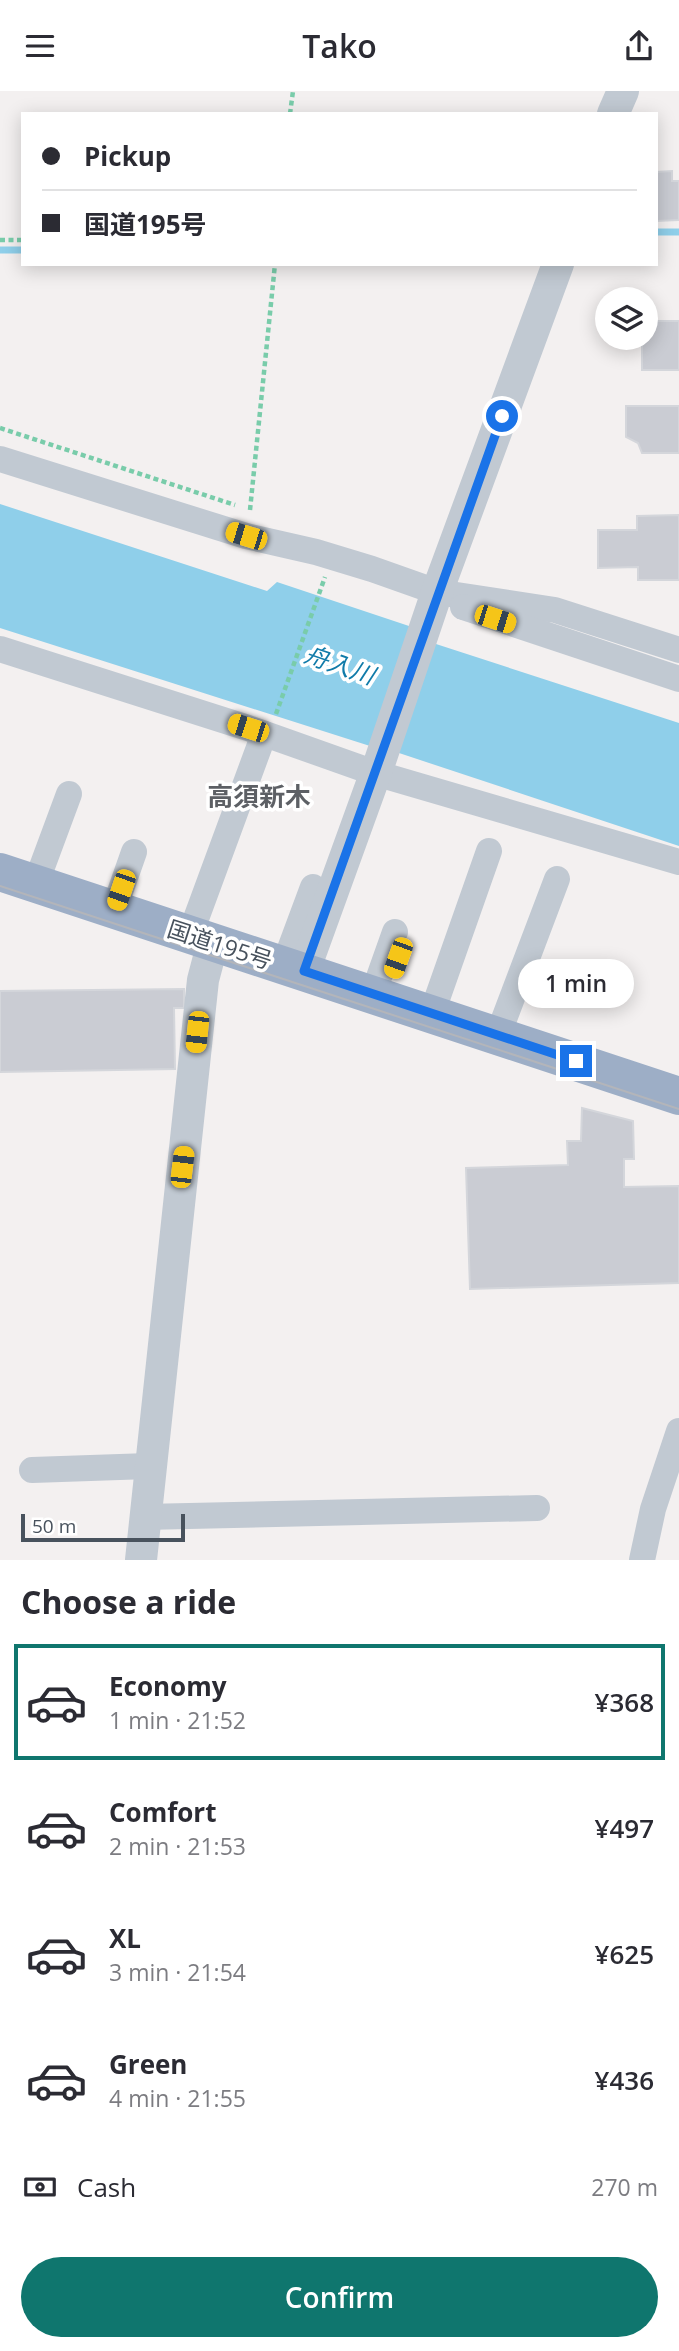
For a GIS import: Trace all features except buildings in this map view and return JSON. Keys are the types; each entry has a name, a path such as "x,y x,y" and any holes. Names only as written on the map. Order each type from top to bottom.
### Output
{"highway":[{"name":"国道195号","path":"0,871 679,1096"}],"street":[{"path":"614,112 623,91"},
{"path":"294,968 378,767 435,598 557,266"},
{"path":"0,459 246,536 316,552 372,569 469,611 679,680"},
{"path":"435,598 555,610 679,650"},
{"path":"0,649 270,725 378,767 679,862"},
{"path":"141,1560 203,980 202,939 270,725"},
{"path":"36,883 69,794"},
{"path":"432,1013 489,851"},
{"path":"114,909 134,852"},
{"path":"498,1035 557,879"},
{"path":"294,968 313,887"},
{"path":"378,996 400,935"},
{"path":"642,1560 653,1510 679,1431"},
{"path":"32,1471 149,1466"},
{"path":"144,1517 537,1508"}],"path":[{"path":"290,112 293,91"},
{"path":"0,240 21,240"},
{"path":"250,510 275,266"},
{"path":"270,725 329,567"}],"water":[{"name":"舟入川","path":"0,504 267,591 277,582 412,627 436,644 679,723 679,846 396,752 0,628"}],"waterway":[{"path":"658,232 679,232"},
{"path":"0,250 21,250"}],"tram line":[{"path":"0,886 679,1109"}],"district":[{"name":"高須新木","path":"259,796"}],"route":[{"path":"502,416 304,971 576,1061"}]}
